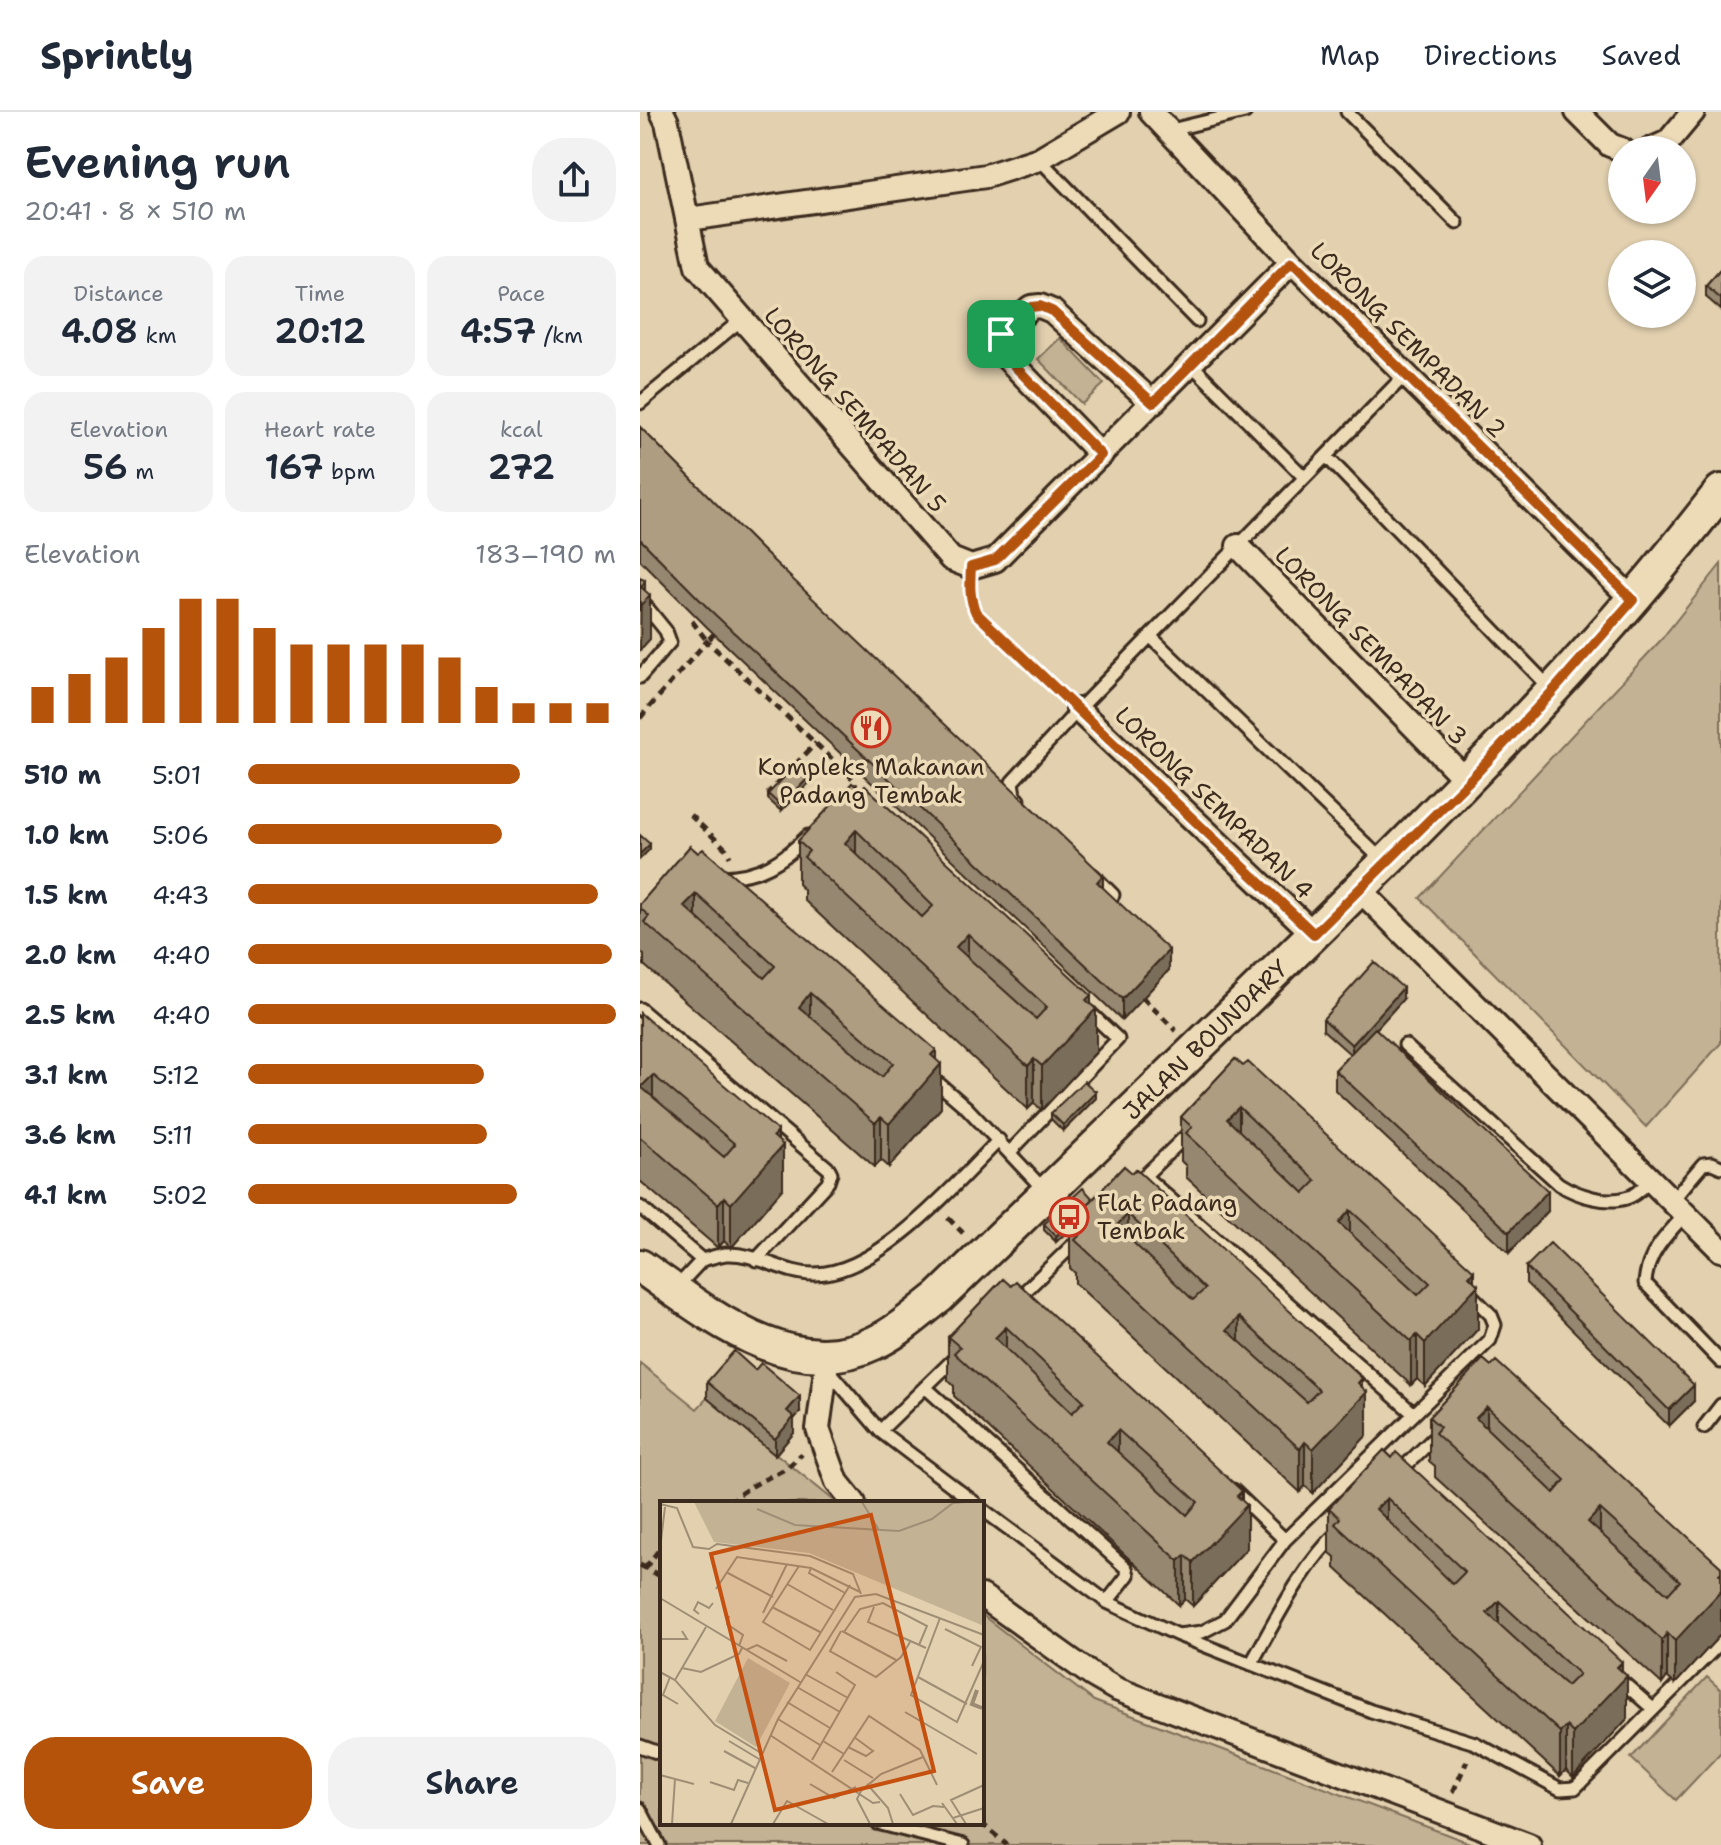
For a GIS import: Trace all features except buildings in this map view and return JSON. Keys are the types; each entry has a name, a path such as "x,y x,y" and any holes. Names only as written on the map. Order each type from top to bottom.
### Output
{"street":[{"name":"LORONG SEMPADAN 5","path":"662,112 667,122 689,219 694,263 951,559 971,567"},
{"path":"689,219 986,176 1039,159 1087,121 1118,112"},
{"name":"LORONG SEMPADAN 2","path":"1151,112 1292,262 1633,600"},
{"path":"1577,112 1608,143"},
{"path":"1673,136 1693,112"},
{"path":"971,567 995,560 1292,262"},
{"path":"1101,455 1002,353 999,342 1001,334 1031,307 1040,306 1052,311 1153,403"},
{"name":"JALAN BOUNDARY","path":"640,1266 735,1330 755,1340 828,1362 873,1344 895,1331 939,1297 1196,1051 1468,782 1553,691 1719,497"},
{"name":"LORONG SEMPADAN 3","path":"1238,546 1468,782"},
{"name":"LORONG SEMPADAN 4","path":"1078,710 1314,934"},
{"path":"1359,889 1721,1250"},
{"path":"828,1362 818,1422 837,1482 852,1501"},
{"path":"984,1597 1116,1689 1529,1845"}],"lane":[{"path":"1167,131 1245,112"},
{"path":"1347,112 1457,223"},
{"path":"1039,159 1197,321"},
{"path":"640,403 741,320"},
{"path":"1191,364 1304,477"},
{"path":"1025,806 1014,795 1012,782 1078,710 1405,375"},
{"path":"1326,456 1553,691"},
{"path":"640,599 666,631 670,642 640,677"},
{"path":"1150,636 1385,863"},
{"path":"712,881 741,876 778,863 819,824"},
{"path":"1080,862 1113,895"},
{"path":"1010,1152 1118,1039 1073,997"},
{"path":"640,1009 831,1173 828,1182 756,1260"},
{"path":"1405,1045 1559,1184 1574,1193 1612,1199 1631,1197 1650,1181"},
{"path":"919,1066 999,1140 1047,1193"},
{"path":"1122,1197 1200,1122"},
{"path":"679,1293 702,1260 728,1254 813,1274 838,1271 860,1263 904,1232 999,1140"},
{"path":"1721,1167 1712,1163 1703,1164 1646,1266 1645,1283 1721,1362"},
{"path":"1144,1176 1414,1414"},
{"path":"640,1207 702,1260"},
{"path":"1002,1313 1090,1229"},
{"path":"1178,1635 1202,1632 1225,1620 1285,1540 1490,1340 1495,1331 1491,1315 1459,1282"},
{"path":"1024,1292 1035,1303"},
{"path":"880,1431 969,1345"},
{"path":"828,1362 880,1431 972,1501"},
{"path":"925,1387 1126,1568 1128,1575 1107,1602"},
{"path":"1704,1427 1721,1405"},
{"path":"1385,1486 1450,1422"},
{"path":"1395,1476 1407,1487"},
{"path":"1228,1486 1285,1540"},
{"path":"984,1510 1107,1602 1178,1635 1371,1711 1475,1743 1560,1789 1570,1790 1721,1642"},
{"path":"1251,1664 1283,1607 1323,1548 1353,1517"},
{"path":"1606,1667 1653,1709"},
{"path":"640,1746 660,1753"},
{"path":"640,1809 659,1845"},
{"path":"885,1825 963,1845"}],"path":[{"path":"971,567 971,601 976,613 1078,710"},
{"path":"692,621 707,641 855,781 857,798"},
{"path":"640,718 714,634"},
{"path":"772,795 769,792 816,743"},
{"path":"690,815 726,849"},
{"path":"1143,998 1196,1051"},
{"path":"955,1225 964,1234"},
{"path":"731,1501 744,1489 781,1471 821,1438"},
{"path":"660,1548 642,1566 660,1576"},
{"path":"1445,1811 1475,1743"},
{"path":"983,1825 1007,1845"}],"shaded area":[{"path":"1060,338 1104,384 1082,404 1038,359"},
{"path":"1721,564 1721,1043 1646,1127 1420,898 1660,641"},
{"path":"640,1363 697,1409 707,1398 835,1501 660,1501 660,1825 984,1825 984,1617 1094,1701 1475,1845 640,1845"},
{"path":"1707,1677 1721,1690 1721,1752 1676,1800 1631,1758"}],"place":[{"name":"Kompleks Makanan Padang Tembak","path":"871,728"},
{"name":"Flat Padang Tembak","path":"1069,1217"}],"route":[{"path":"1292,262 1633,600 1468,782 1314,934 976,613 971,601 971,567 995,560 1101,455 1002,353 999,342 1001,334 1031,307 1040,306 1052,311 1153,403 1292,262"}]}
